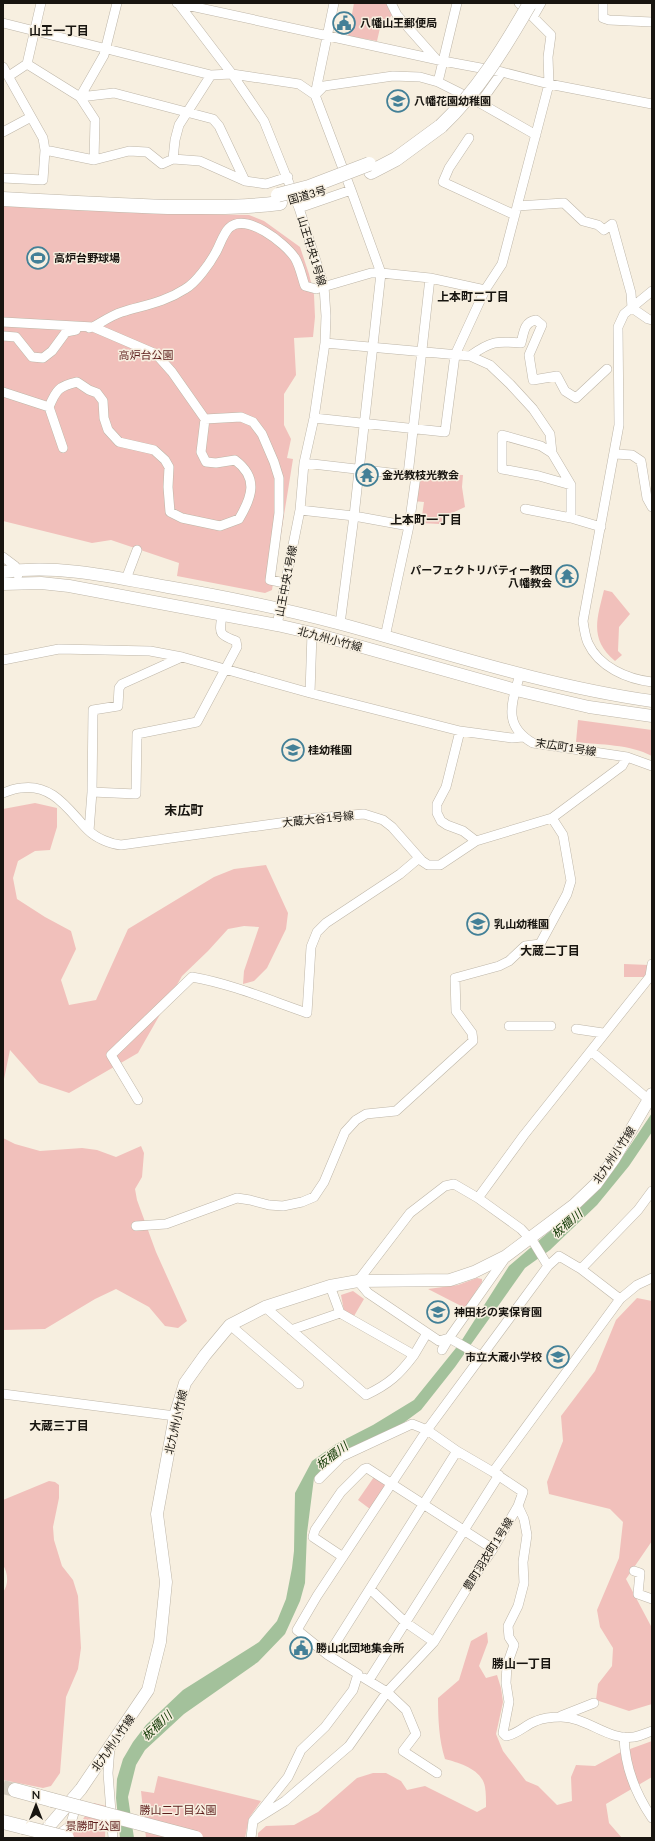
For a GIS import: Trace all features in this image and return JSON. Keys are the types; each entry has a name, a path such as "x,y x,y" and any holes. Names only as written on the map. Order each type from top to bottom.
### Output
{"highway":[{"name":"国道3号","path":"3,191 224,201 279,199 312,195 370,168 396,159 438,122 454,100 479,72 529,6"},
{"name":"国道3号","path":"3,199 134,206 220,208 249,207 279,199"},
{"path":"15,1790 196,1838"},
{"path":"3,1822 66,1838"}],"main road":[{"name":"北九州小竹線","path":"3,572 17,570 72,571 209,594 340,624 520,674 616,696 652,701"},
{"name":"北九州小竹線","path":"3,584 41,582 69,586 277,625 312,633 516,690 589,707 652,716"},
{"name":"北九州小竹線","path":"39,1838 80,1789 148,1690 160,1642 166,1582 157,1514 175,1416 185,1383 205,1355 230,1325 265,1307 330,1286 358,1281 450,1280 474,1272 506,1256 532,1240 574,1205 596,1184 614,1159 650,1097"}],"street":[{"path":"9,76 26,64 41,3"},
{"path":"80,97 104,55 117,3"},
{"path":"177,3 502,72 549,84 652,104"},
{"name":"山王中央1号線","path":"177,3 232,74 264,121 288,177 324,286 326,316 325,343 314,418 304,463 300,510 277,625"},
{"path":"216,12 219,3"},
{"path":"334,3 315,95 381,273 363,423 354,516 340,624"},
{"path":"391,3 397,15 440,60"},
{"path":"438,82 440,60 457,3"},
{"path":"603,3 603,18 609,20 652,22"},
{"path":"314,418 445,432 455,355 485,290 500,268 518,206 549,84 548,56 551,35 529,6"},
{"path":"3,23 211,75 232,74 299,84 315,95"},
{"path":"26,64 80,97 95,120 94,160"},
{"path":"3,67 43,138 45,150 42,180 3,178"},
{"path":"480,103 502,72"},
{"path":"173,159 175,140 179,125 211,75"},
{"path":"315,95 324,86 393,76 420,77 438,82 480,103 489,111 536,135"},
{"path":"80,97 114,92 213,119 219,126 245,181"},
{"path":"3,132 31,117"},
{"path":"469,138 449,168 443,182 515,215"},
{"path":"45,150 94,160 129,152 147,152 162,164 173,159 200,161 245,181 266,184 288,177"},
{"path":"299,208 351,190"},
{"path":"518,206 564,203 583,221 598,225 604,230 612,224 631,293 632,308"},
{"path":"3,336 16,337 32,357 43,358 52,351 66,332 93,327 121,312 166,300 187,288 210,262 229,228 238,224 247,224 263,230 283,245 295,258 305,286 316,289 371,273 381,273 430,278 485,290"},
{"path":"408,475 430,278"},
{"path":"652,291 624,314 618,327 619,425 615,454 583,621 587,642 595,655 607,665 622,674 642,681 652,682"},
{"path":"632,308 648,319 652,320"},
{"path":"470,356 486,345 502,342 521,343 525,326 530,321 536,320 542,325 529,355 533,380 557,376 565,391 576,398 607,369"},
{"path":"3,322 93,327 156,354 172,372 205,419 201,452 206,462 216,463 235,460 243,466 252,484 249,503 239,519 220,526 182,518 170,512 168,487 169,467 164,460 154,450 119,442 110,433 104,418 103,401 97,393 89,390 77,382 64,385 54,395 50,407 63,448"},
{"path":"325,343 372,346 470,356 490,365 533,409 550,434 552,453 571,485 571,518"},
{"path":"3,392 50,407"},
{"path":"205,419 241,417 254,422 262,434 279,478 279,513 270,580 285,583"},
{"path":"552,453 540,446 502,435 502,469 539,476 571,485"},
{"path":"615,454 632,455 641,461 647,498 652,507"},
{"path":"304,463 416,476 409,526 385,637"},
{"path":"525,509 571,518 601,527"},
{"path":"300,510 354,516 409,526"},
{"path":"126,579 137,550"},
{"path":"3,558 11,562 17,570 19,582"},
{"path":"92,792 136,794 137,734 197,722 238,647 236,642 223,636 220,631 222,614"},
{"path":"310,693 312,633"},
{"path":"3,660 58,649 150,651 182,657 310,693 460,731 512,738 523,737"},
{"path":"89,831 92,792 93,710 118,706 119,688 122,684 182,657"},
{"name":"末広町1号線","path":"520,674 512,706 512,719 517,730 523,737 533,743 627,757 652,766"},
{"path":"460,731 446,788 441,794 438,804 438,813 441,821 463,831 476,841"},
{"name":"大蔵大谷1号線","path":"3,793 21,788 32,788 51,794 67,805 89,831 111,844 121,845 316,818 364,814 383,820 392,827 419,858 428,865 440,865 476,841 552,818 622,766 627,757"},
{"path":"136,1226 166,1224 237,1198 269,1205 284,1206 302,1202 314,1197 324,1182 345,1132 356,1120 366,1114 396,1111 473,1041 472,1033 456,1011 455,978 499,966 509,961 526,946 540,944 567,894 572,881 563,835 552,818"},
{"path":"138,1100 112,1055 192,978 208,980 252,993 307,1013 311,947 317,932 326,923 400,874 419,858"},
{"path":"478,1198 524,1135 603,1033 651,975 652,964"},
{"path":"509,1026 551,1026"},
{"path":"576,1029 603,1033"},
{"path":"590,1050 650,1097"},
{"path":"481,1356 452,1339 439,1341 368,1293 358,1281 410,1213 445,1186 454,1184 478,1198 521,1229 532,1240 548,1266"},
{"path":"581,1269 638,1210 652,1191"},
{"path":"442,1350 452,1339 506,1256"},
{"path":"437,1773 404,1751 416,1734 406,1710 387,1692 328,1654 297,1630 342,1557 427,1430 548,1266 559,1256 581,1269 620,1299"},
{"path":"369,1680 463,1530 496,1473 620,1299 637,1285 652,1278"},
{"path":"330,1286 340,1313 414,1355"},
{"path":"265,1307 366,1394 382,1387 400,1373 414,1355 427,1333"},
{"path":"291,1330 340,1313"},
{"path":"230,1325 300,1384"},
{"path":"3,1394 175,1416"},
{"path":"319,1479 342,1457 412,1424 427,1430 457,1451 496,1473"},
{"path":"328,1654 457,1451"},
{"path":"342,1557 313,1537 315,1530 341,1492 364,1469 367,1468 493,1549"},
{"name":"豊町羽衣町1号線","path":"253,1821 285,1801 349,1746 387,1692 434,1642 493,1549 518,1506 523,1492 496,1473"},
{"path":"518,1506 524,1519 527,1535 523,1562 524,1583 518,1606 508,1626 509,1637 514,1645 507,1665 506,1683 509,1702 503,1734 506,1736 513,1735 536,1721 560,1717 594,1703"},
{"path":"634,1571 640,1573 638,1594 652,1599"},
{"path":"370,1589 405,1622 434,1642"},
{"path":"251,1838 253,1821 288,1777 301,1750 325,1727 353,1690 358,1674"},
{"path":"560,1717 573,1718 612,1734 624,1737 634,1737 652,1731"},
{"path":"624,1737 628,1770 634,1786 652,1818"},
{"path":"110,1747 108,1773 113,1838"},
{"path":"54,1838 70,1826 80,1789"}],"green space":[{"path":"354,3 387,3 393,14 380,28 377,41 348,36"},
{"name":"高炉台公園","path":"3,204 249,215 264,221 300,247 314,295 315,317 313,337 294,338 296,375 284,394 284,425 291,439 287,458 293,459 272,590 265,593 177,576 179,563 111,540 92,543 3,521"},
{"path":"419,474 463,475 462,487 465,507 452,513 439,524 421,523 424,502 413,501"},
{"path":"604,590 612,592 630,614 619,627 618,651 622,655 615,661 601,645 598,637 597,628 599,610"},
{"path":"578,720 652,730 652,756 624,747 576,742"},
{"path":"35,803 57,808 57,827 50,850 35,851 18,861 13,878 17,899 45,917 71,931 76,949 61,980 69,1005 96,1000 128,929 214,877 234,869 266,865 288,913 286,929 267,968 254,981 243,984 244,971 259,927 244,926 228,929 182,976 138,1053 69,1093 39,1083 10,1050 3,1084 3,809"},
{"path":"624,964 649,965 645,977 624,977"},
{"path":"3,1138 15,1144 40,1151 82,1148 97,1150 116,1157 141,1146 144,1153 142,1177 135,1189 137,1200 156,1252 187,1321 178,1328 165,1326 149,1307 116,1289 95,1299 45,1329 3,1330"},
{"path":"477,1278 482,1279 482,1282 465,1308 428,1289 458,1285"},
{"path":"353,1291 364,1299 354,1316 344,1311 341,1295"},
{"path":"637,1298 652,1301 652,1541 626,1579 652,1628 652,1704 629,1711 596,1700 598,1684 612,1666 613,1648 600,1627 597,1610 619,1558 623,1522 610,1509 549,1494 547,1482 563,1441 561,1416 595,1371 616,1320"},
{"path":"374,1477 386,1485 370,1509 358,1500"},
{"path":"49,1481 55,1482 59,1485 59,1498 53,1527 54,1540 62,1566 73,1580 78,1596 81,1648 78,1669 66,1697 60,1773 51,1786 43,1788 3,1780 3,1592 6,1586 7,1578 3,1565 3,1500"},
{"path":"487,1632 488,1642 479,1666 486,1678 497,1675 501,1688 503,1702 496,1734 503,1751 526,1781 538,1786 557,1805 572,1801 571,1777 576,1765 595,1766 619,1753 652,1741 652,1777 606,1804 609,1823 622,1838 258,1838 258,1833 266,1826 294,1825 318,1812 357,1778 373,1773 386,1773 401,1781 407,1790 425,1786 477,1812 486,1807 485,1787 483,1781 475,1771 445,1759 439,1729 438,1698 459,1680 471,1641"},
{"name":"勝山二丁目公園","path":"158,1776 261,1801 249,1818 245,1838 146,1838 141,1791 154,1793"},
{"name":"景勝町公園","path":"94,1803 106,1806 105,1838 70,1838"}],"water":[{"name":"板櫃川","path":"652,1113 652,1132 629,1166 597,1205 550,1250 525,1268 455,1367 421,1410 402,1424 341,1453 314,1478 307,1533 305,1583 300,1601 285,1634 258,1662 184,1714 145,1750 136,1765 128,1797 134,1838 120,1838 116,1798 117,1779 123,1759 133,1742 146,1725 183,1690 259,1642 277,1621 286,1599 292,1568 294,1551 295,1493 312,1461 336,1444 373,1425 414,1400 460,1343 509,1266 550,1231 613,1171"}],"tunnel":[{"path":"3,1787 15,1790"}],"place":[{"name":"八幡山王郵便局","path":"344,23"},
{"name":"八幡花園幼稚園","path":"398,101"},
{"name":"高炉台野球場","path":"38,258"},
{"name":"金光教枝光教会","path":"367,475"},
{"name":"パーフェクトリバティー教団 八幡教会","path":"567,576"},
{"name":"桂幼稚園","path":"293,750"},
{"name":"乳山幼稚園","path":"478,924"},
{"name":"神田杉の実保育園","path":"438,1312"},
{"name":"市立大蔵小学校","path":"558,1357"},
{"name":"勝山北団地集会所","path":"301,1648"}],"district":[{"name":"山王一丁目","path":"59,31"},
{"name":"上本町二丁目","path":"473,297"},
{"name":"上本町一丁目","path":"426,520"},
{"name":"末広町","path":"184,810"},
{"name":"大蔵二丁目","path":"550,951"},
{"name":"大蔵三丁目","path":"59,1426"},
{"name":"勝山一丁目","path":"522,1664"}]}
